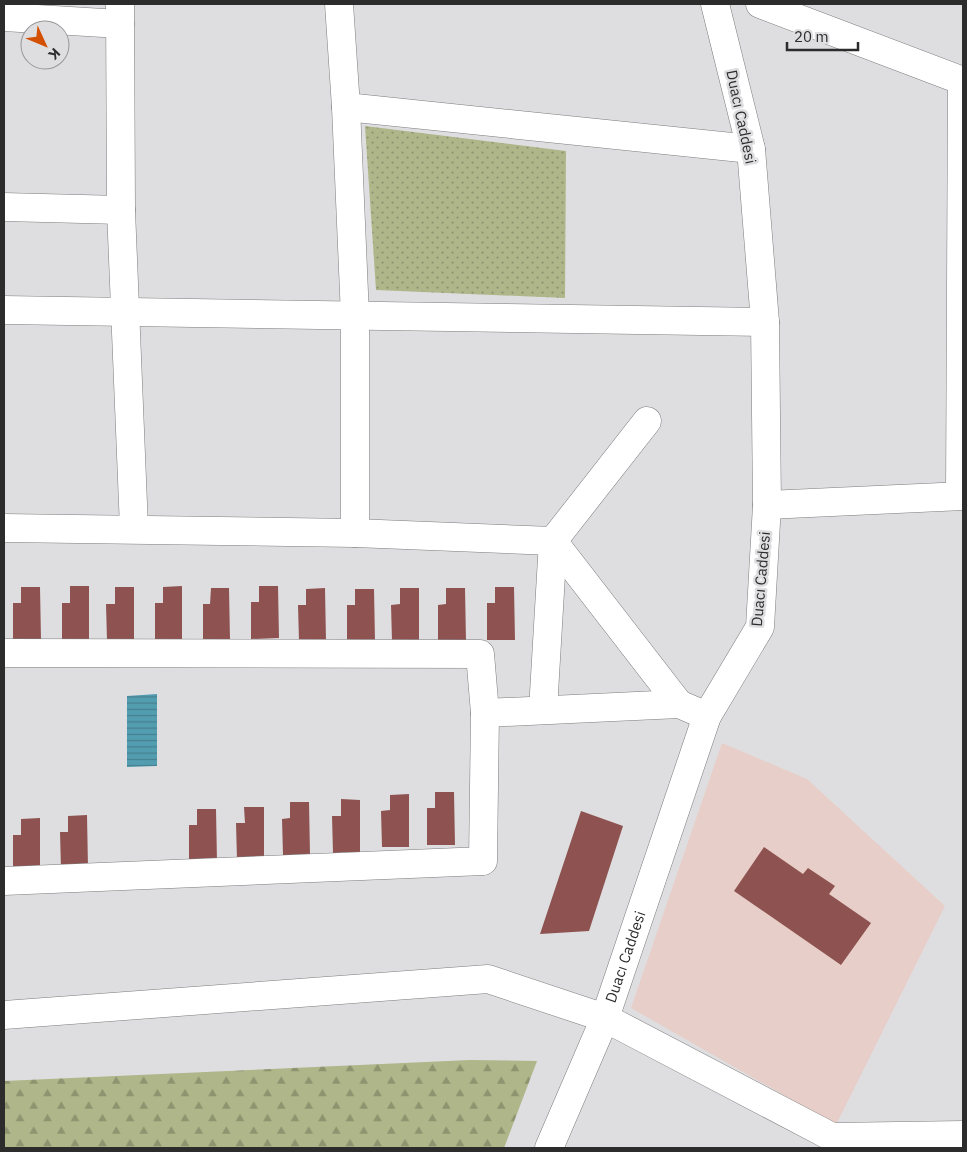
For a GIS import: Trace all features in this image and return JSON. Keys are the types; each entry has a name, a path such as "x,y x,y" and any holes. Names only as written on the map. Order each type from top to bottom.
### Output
{"street":[{"path":"339,4 346,107 355,316 355,533"},
{"name":"Duacı Caddesi","path":"549,1148 605,1018 707,716 760,628 767,505 765,322 751,149 715,4"},
{"path":"760,4 963,81 962,495 767,505"},
{"path":"4,17 120,14 120,210 134,528"},
{"path":"346,107 751,149"},
{"path":"4,207 120,210"},
{"path":"4,310 765,322"},
{"path":"543,710 553,541 647,421"},
{"path":"4,528 134,528 355,533 553,541 679,704"},
{"path":"4,653 480,654 485,713 483,860 4,881"},
{"path":"485,713 679,704 707,716"},
{"path":"4,1015 488,979 605,1018 832,1137 963,1135"}],"shaded area":[{"path":"722,743 807,779 945,906 836,1125 631,1008"}],"green space":[{"path":"365,126 566,151 565,298 376,290"},
{"path":"470,1060 537,1061 504,1148 4,1148 4,1081"}],"water":[{"path":"157,694 157,766 127,767 127,696"}],"building":[{"path":"70,586 89,586 89,639 62,639 62,603 70,603"},
{"path":"182,586 182,639 155,640 155,603 163,603 163,587"},
{"path":"259,586 278,586 279,638 251,639 251,602 259,602"},
{"path":"21,587 40,587 41,640 13,640 13,603 21,603"},
{"path":"115,587 134,587 134,640 107,641 106,604 115,604"},
{"path":"495,587 514,587 515,640 487,640 487,603 495,603"},
{"path":"211,588 229,588 230,640 203,641 203,604 210,604"},
{"path":"325,588 326,641 299,641 298,605 306,605 306,589"},
{"path":"400,588 419,588 419,641 392,641 391,605 400,604"},
{"path":"446,588 465,588 466,641 438,641 438,605 446,604"},
{"path":"355,589 374,589 375,641 347,641 347,605 355,605"},
{"path":"435,792 454,792 455,845 427,845 427,808 435,808"},
{"path":"409,794 409,847 382,847 381,811 390,810 390,795"},
{"path":"341,799 360,800 360,852 333,853 332,816 341,816"},
{"path":"290,802 309,802 310,855 283,855 282,819 290,818"},
{"path":"244,807 264,807 264,859 237,860 236,823 245,823"},
{"path":"197,809 216,809 217,862 189,862 189,825 197,825"},
{"path":"581,811 623,826 589,931 540,934"},
{"path":"87,815 88,868 61,869 60,832 68,832 68,816"},
{"path":"40,818 40,871 13,871 13,835 21,835 21,819"},
{"path":"764,847 803,874 808,868 835,886 829,894 871,923 841,965 734,891"}]}
